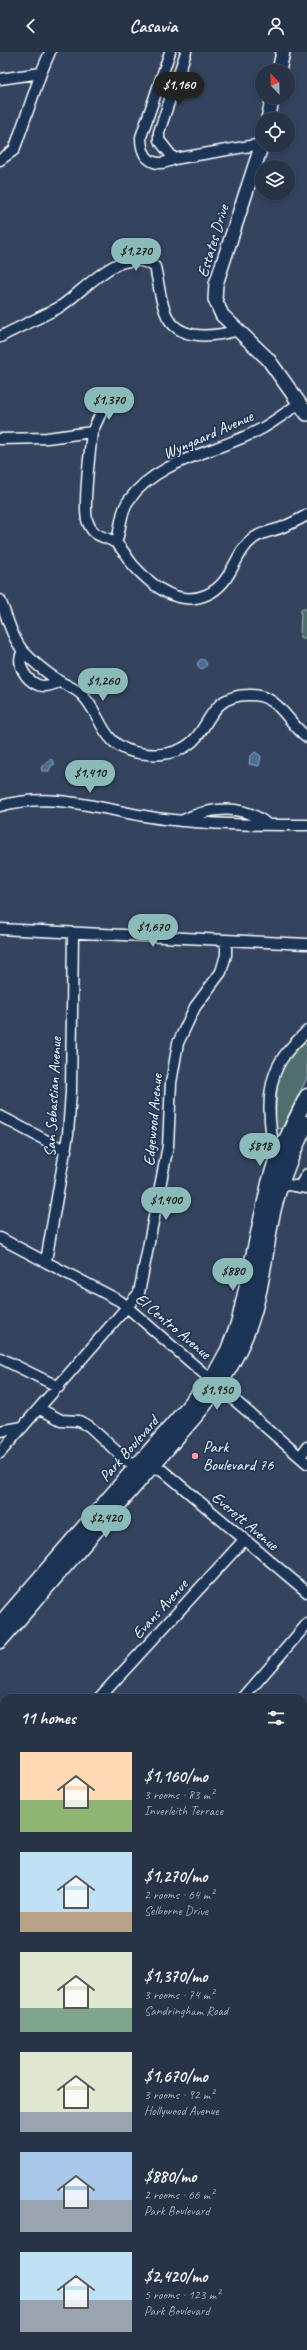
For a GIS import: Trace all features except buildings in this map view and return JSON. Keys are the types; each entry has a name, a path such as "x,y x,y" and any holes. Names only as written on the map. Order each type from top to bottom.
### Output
{"main road":[{"name":"Park Boulevard","path":"0,1641 145,1466 232,1365 250,1325 258,1298 273,1215 276,1160 307,1096"},
{"name":"Park Boulevard","path":"275,1183 307,1122"},
{"name":"Park Boulevard","path":"0,1624 145,1466"}],"street":[{"path":"0,160 14,150 40,73 50,52"},
{"path":"170,52 141,137 141,147 151,161 164,164 174,159 255,145"},
{"path":"174,159 159,140 159,132 186,52"},
{"path":"280,64 283,52"},
{"path":"0,79 40,73"},
{"name":"Estates Drive","path":"259,152 216,284 215,299 222,315 268,359 303,408"},
{"path":"0,337 58,307 104,271 120,263 134,261 146,262 155,267 168,317 174,326 188,333 219,336 239,330"},
{"path":"106,402 92,432 87,519 92,529 100,538 116,543 134,565 160,588 174,596 196,598 216,590 227,579 245,548 254,537 285,527 307,515"},
{"name":"Wyngaard Avenue","path":"116,543 121,528 124,508 129,499 155,476 177,463 259,430 303,408"},
{"path":"0,439 47,438 92,432"},
{"path":"0,600 23,651 60,682 72,686 83,695 93,707 112,740 131,750 165,754 180,750 191,743 202,732 213,710 233,697 249,694 266,698 278,705 307,737"},
{"path":"23,651 20,656 21,668 28,679 39,685 50,686 60,682"},
{"path":"0,806 20,801 63,800 181,821 268,825 307,825"},
{"path":"181,821 212,809 228,809 259,816 268,825"},
{"path":"0,929 307,944"},
{"name":"San Sebastian Avenue","path":"46,1261 66,1151 71,1092 72,933"},
{"name":"Edgewood Avenue","path":"0,1454 139,1293 144,1275 168,1146 171,1083 178,1043 195,1007 221,972 226,955 226,941"},
{"name":"Park Boulevard","path":"276,1160 270,1132 271,1082 284,1055 307,1031"},
{"path":"0,1116 66,1151"},
{"path":"275,1183 303,1187 307,1174"},
{"name":"El Centro Avenue","path":"0,1238 120,1301 216,1382 304,1460"},
{"path":"0,1358 59,1387"},
{"name":"Everett Avenue","path":"40,1409 61,1420 79,1421 89,1426 127,1461 162,1470 307,1592"},
{"path":"0,1431 23,1427"},
{"path":"304,1460 307,1447"},
{"name":"Evans Avenue","path":"103,1694 244,1540"},
{"path":"246,1694 307,1624"}],"green space":[{"path":"301,609 307,609 307,638 300,638"},
{"path":"307,1036 307,1078 282,1128 278,1129 275,1127 278,1073 286,1060"}],"water":[{"path":"202,659 207,664 202,669 197,664"},
{"path":"255,752 261,756 259,766 249,764 250,757"},
{"path":"51,759 55,764 51,766 49,771 42,771 41,767"}],"place":[{"name":"Park Boulevard 76","path":"195,1456"}]}
